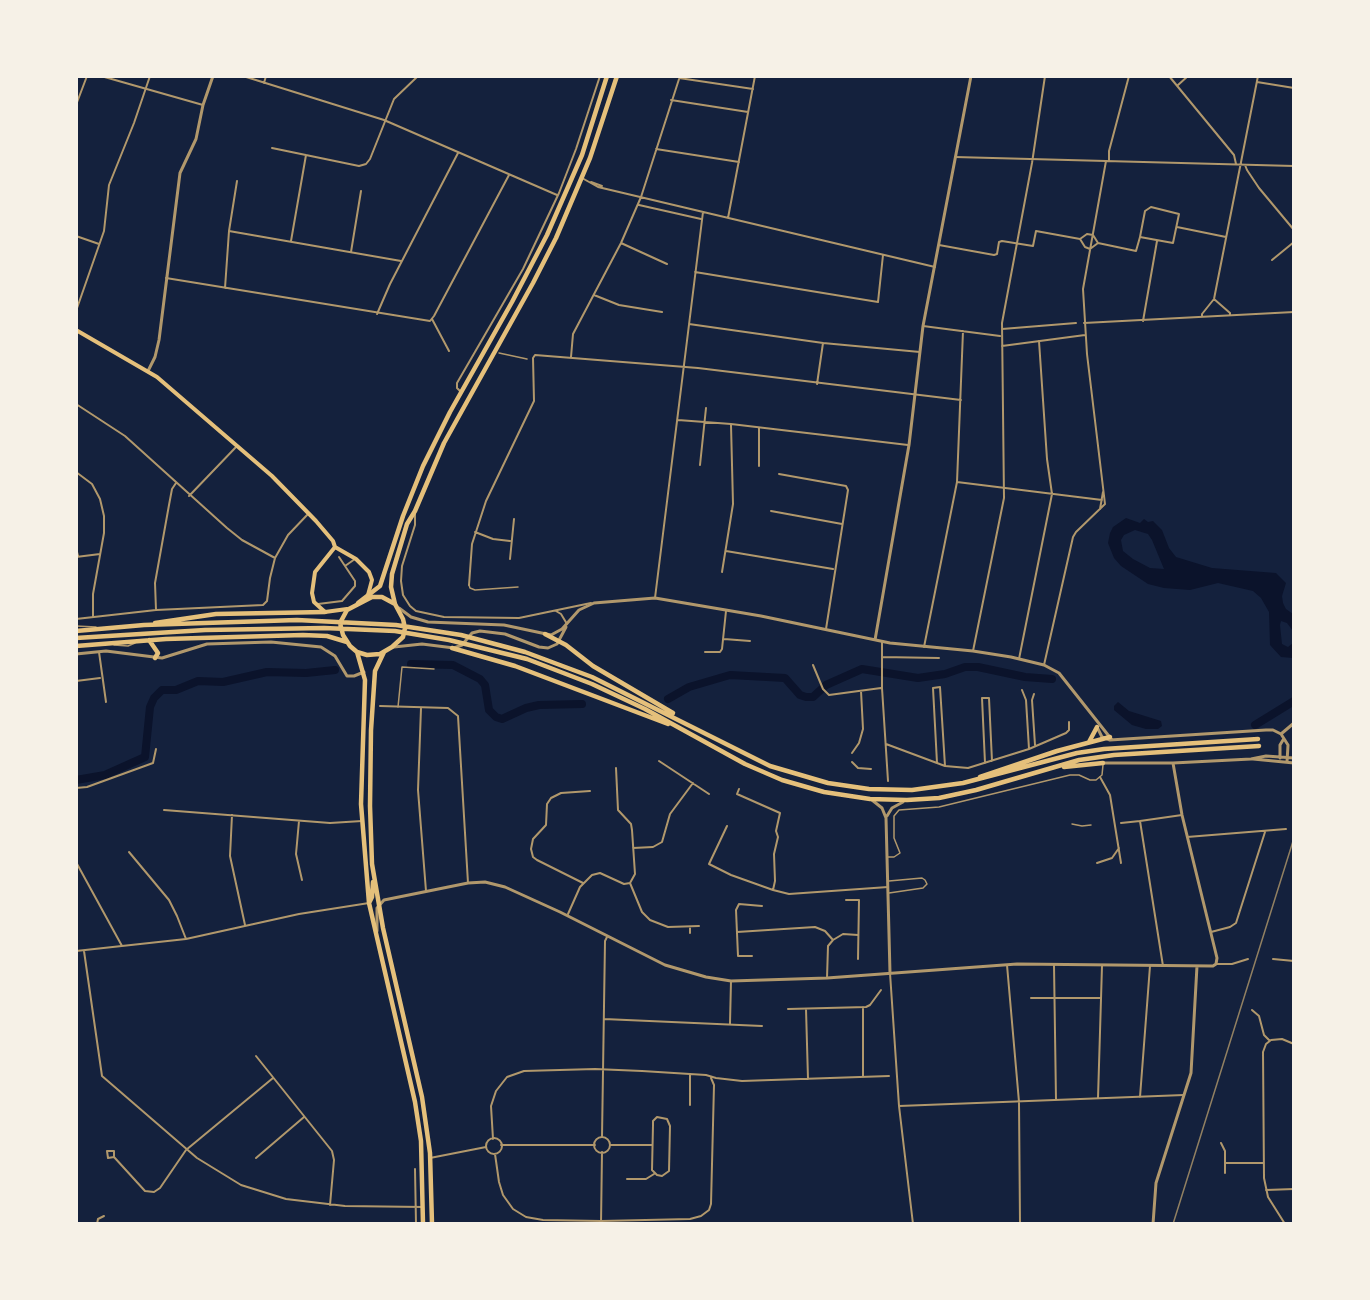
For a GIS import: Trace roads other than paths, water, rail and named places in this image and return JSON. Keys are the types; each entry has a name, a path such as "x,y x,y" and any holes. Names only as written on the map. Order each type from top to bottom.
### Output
{"highway":[{"path":"423,1224 421,1141 415,1102 369,903 362,821 364,672 357,652 346,640 341,628 343,615 380,586 392,545 423,466 547,235 582,154 607,76"},
{"path":"357,652 369,655 384,652 400,640 404,632 403,619 396,606 391,587 392,574 409,519 415,511 444,443 542,268 582,178 617,76"},
{"path":"358,603 377,597 387,598 396,606"},
{"path":"144,625 216,614 325,612"},
{"path":"76,629 243,621 325,621 396,625 461,635 546,658 592,677 770,766 828,783 893,790 933,788 963,783 1089,751 1258,739"},
{"path":"76,638 205,630 324,628 395,632 449,640 527,659 592,684 745,764 782,780 824,792 870,799 908,800 956,794 1079,760 1123,754 1259,746"},
{"path":"545,634 559,641 605,674 706,733"},
{"path":"76,646 149,640 308,635 346,640"},
{"path":"149,640 158,653 155,658"},
{"path":"452,648 515,666 687,732"},
{"path":"384,652 375,671 371,730 370,806 374,880 422,1097 430,1158 432,1224"},
{"path":"1089,742 1097,724"},
{"path":"963,783 1029,759 1089,742 1109,739"},
{"path":"1050,769 1103,763"},
{"path":"369,903 374,880"}],"main road":[{"path":"76,330 148,371 283,486 309,513 336,547 356,559 371,576 368,595"},
{"path":"336,547 315,572 312,593 316,605 325,612 350,608"}],"street":[{"path":"76,105 87,76"},
{"path":"101,76 203,105"},
{"path":"76,311 104,231 109,185 150,76"},
{"path":"148,371 155,357 159,340 180,173 196,139 203,105 213,76"},
{"path":"243,76 384,120 557,195"},
{"path":"264,83 266,76"},
{"path":"272,148 363,166 370,159 394,99 418,76"},
{"path":"461,392 457,388 457,383 510,293 557,195 576,148 600,76"},
{"path":"728,218 755,76"},
{"path":"875,640 909,445 923,326 971,76"},
{"path":"973,651 1004,498 1002,329 1033,159 1045,76"},
{"path":"1100,509 1103,492 1085,335 1083,289 1109,151 1129,76"},
{"path":"1169,76 1234,155 1236,164"},
{"path":"1178,85 1188,76"},
{"path":"1202,317 1214,299 1243,165 1258,76"},
{"path":"571,357 573,334 621,243 641,197 680,77 753,89"},
{"path":"1257,82 1293,87"},
{"path":"671,100 748,112"},
{"path":"656,149 739,162"},
{"path":"377,314 458,153"},
{"path":"291,241 306,155"},
{"path":"955,157 1293,166"},
{"path":"1243,165 1293,230"},
{"path":"165,278 426,322 432,319 509,175"},
{"path":"582,178 598,187 935,267"},
{"path":"225,288 229,231 237,181"},
{"path":"351,252 361,191"},
{"path":"638,204 701,219"},
{"path":"670,212 673,204"},
{"path":"1080,239 1085,248 1098,243 1136,251 1145,211 1149,207 1180,215 1173,243 1140,237"},
{"path":"655,598 703,212"},
{"path":"1177,227 1226,237"},
{"path":"229,231 402,261"},
{"path":"939,245 994,255 997,254 999,242 1033,246 1036,231 1080,239 1088,234 1092,235"},
{"path":"1092,235 1098,243"},
{"path":"76,236 100,244"},
{"path":"1143,321 1157,240"},
{"path":"1272,260 1293,242"},
{"path":"621,243 667,264"},
{"path":"695,272 878,302 883,255"},
{"path":"594,295 619,305 662,312"},
{"path":"1214,299 1230,315"},
{"path":"1084,323 1293,312"},
{"path":"432,319 449,351"},
{"path":"1002,329 1076,323"},
{"path":"689,324 822,343 920,352"},
{"path":"923,326 1002,336"},
{"path":"924,647 957,482 963,331"},
{"path":"1002,346 1085,335"},
{"path":"1019,659 1052,494 1047,459 1039,341"},
{"path":"817,384 822,343"},
{"path":"469,585 471,548 475,532 495,479 534,401 533,358 537,354 685,367 961,400"},
{"path":"76,404 124,436 189,496 242,540 275,558"},
{"path":"700,465 706,408"},
{"path":"678,420 909,445"},
{"path":"722,572 733,504 731,424"},
{"path":"759,428 759,466"},
{"path":"189,496 237,446"},
{"path":"76,472 92,484 100,499 104,533 93,594 93,617"},
{"path":"779,474 846,486 848,490 826,629"},
{"path":"957,482 1102,500"},
{"path":"156,609 155,582 172,489 176,483"},
{"path":"1044,665 1073,537 1105,504 1106,496 1103,492"},
{"path":"415,511 414,525 404,562 401,589 410,606 424,614 463,618 519,618 594,603 655,598 727,609 882,642 973,651 1044,665 1060,674 1097,724 1101,736 1109,739 1273,730 1281,734 1288,745 1287,762"},
{"path":"771,511 842,524"},
{"path":"76,619 156,609 263,605 267,601 275,558 291,532 309,513"},
{"path":"510,559 514,519"},
{"path":"475,532 493,539 511,541"},
{"path":"76,548 77,556 101,554"},
{"path":"726,550 834,569"},
{"path":"316,605 340,602 356,585 339,557"},
{"path":"346,567 356,559"},
{"path":"396,606 411,617 433,622 504,625 545,634 556,634 579,610 594,603"},
{"path":"705,652 722,649 727,609"},
{"path":"556,610 567,625"},
{"path":"392,647 422,644 452,648 460,646 472,633 486,631 506,634 543,648 553,647 559,641 567,625"},
{"path":"724,639 750,641"},
{"path":"76,654 113,652 155,658 167,657 191,647 213,643 257,642 308,645 321,647 331,652 347,676 364,672"},
{"path":"882,642 881,676 888,781"},
{"path":"99,652 106,702"},
{"path":"882,657 939,658"},
{"path":"813,665 823,689 829,695 882,686"},
{"path":"76,681 101,678"},
{"path":"937,763 933,688 940,687 945,766"},
{"path":"1022,690 1026,700 1029,748"},
{"path":"852,753 858,745 863,729 861,691"},
{"path":"1034,694 1032,700 1035,746"},
{"path":"985,763 982,698 989,698 992,761"},
{"path":"1026,700 1032,700"},
{"path":"380,706 448,708 456,713 460,720 468,883"},
{"path":"421,708 418,790 426,892"},
{"path":"886,744 945,766 968,768 1035,746 1066,733 1069,730 1069,722"},
{"path":"1281,734 1293,723"},
{"path":"1280,762 1280,745 1283,740"},
{"path":"76,789 153,763 156,749"},
{"path":"1103,763 1173,763 1251,759 1263,756 1293,758"},
{"path":"1251,759 1293,763"},
{"path":"659,760 709,794"},
{"path":"852,762 858,768 871,769"},
{"path":"1173,763 1182,815 1217,958 1216,964"},
{"path":"616,768 618,810 632,826 635,874 630,883"},
{"path":"1100,777 1110,795 1121,863"},
{"path":"633,848 652,847 662,842 670,814 693,783"},
{"path":"739,789 737,794 780,813 776,831 778,837 774,854 773,890"},
{"path":"583,883 537,860 531,849 533,839 546,825 547,804 551,798 561,793 590,791"},
{"path":"870,799 882,808 886,818 890,973 900,1106 913,1224"},
{"path":"886,818 891,808 908,800"},
{"path":"164,810 330,823 362,821"},
{"path":"232,815 230,856 246,926"},
{"path":"1121,823 1182,815"},
{"path":"299,821 296,854 302,880"},
{"path":"1140,821 1163,966"},
{"path":"727,826 709,864 731,875 789,894 888,887"},
{"path":"1187,837 1286,829"},
{"path":"1210,932 1234,926 1236,923 1265,832"},
{"path":"1097,863 1112,858 1119,848"},
{"path":"129,852 169,900 186,939"},
{"path":"76,862 122,946"},
{"path":"567,916 583,883 598,873 624,884 630,883"},
{"path":"377,933 376,912 379,903 384,900 468,883 485,882 502,886 665,965 706,977 731,981 827,978 1007,964 1213,966 1248,959"},
{"path":"630,883 642,912 650,920 661,926 699,926"},
{"path":"846,900 859,900 858,959"},
{"path":"76,951 186,939 342,906 369,903"},
{"path":"752,956 738,956 736,910 739,904 762,906"},
{"path":"642,912 646,910"},
{"path":"690,927 690,933"},
{"path":"737,932 815,927 825,931 833,940"},
{"path":"827,978 827,951 833,940 843,934 858,935"},
{"path":"602,1137 605,941 607,936"},
{"path":"84,951 102,1076 186,1150 242,1186 273,1196 330,1205 423,1207"},
{"path":"1273,959 1293,961"},
{"path":"1007,964 1019,1102 1020,1224"},
{"path":"1054,965 1056,1100"},
{"path":"1098,1098 1102,966"},
{"path":"1140,1097 1150,966"},
{"path":"1153,1224 1156,1183 1191,1073 1197,966"},
{"path":"730,1024 731,981"},
{"path":"862,1017 881,990"},
{"path":"1031,998 1100,998"},
{"path":"788,1009 870,1005"},
{"path":"863,1007 863,1077"},
{"path":"806,1009 808,1079"},
{"path":"1252,1010 1259,1016 1264,1035 1269,1040"},
{"path":"604,1019 762,1026"},
{"path":"1269,1040 1278,1039 1293,1044"},
{"path":"1269,1040 1263,1052 1263,1163 1268,1197 1284,1223"},
{"path":"256,1056 334,1154 330,1205"},
{"path":"493,1139 491,1106 496,1091 507,1077 516,1072 603,1069 709,1075 742,1081 889,1076"},
{"path":"690,1074 690,1105"},
{"path":"495,1154 499,1182 508,1204 520,1214 534,1219 601,1222 690,1219 700,1216 709,1210 711,1204 714,1085 709,1075"},
{"path":"114,1157 145,1191 152,1192 160,1188 186,1150 273,1078"},
{"path":"714,1085 717,1081 724,1079"},
{"path":"900,1106 1184,1095"},
{"path":"256,1158 304,1117"},
{"path":"627,1179 646,1179 654,1174 662,1176 669,1171 670,1124 664,1118 657,1117 653,1121 652,1170 654,1174"},
{"path":"594,1145 596,1140 602,1137"},
{"path":"602,1137 607,1139 610,1145"},
{"path":"493,1139 499,1140 501,1145 495,1154 490,1153 486,1148 487,1142 493,1139"},
{"path":"1221,1143 1224,1147 1225,1173"},
{"path":"501,1145 594,1145"},
{"path":"594,1145 602,1152 608,1150 610,1145"},
{"path":"610,1145 652,1145"},
{"path":"430,1158 486,1148"},
{"path":"601,1222 602,1152"},
{"path":"1225,1163 1263,1163"},
{"path":"415,1169 416,1224"},
{"path":"1266,1190 1293,1189"},
{"path":"97,1224 98,1218 104,1216"}],"lane":[{"path":"499,353 527,359"},
{"path":"469,585 475,590 519,587"},
{"path":"433,622 448,617"},
{"path":"398,707 402,668 434,669"},
{"path":"887,857 894,857 900,853 894,838 894,816 899,810 939,807 1070,774 1083,776 1090,780 1100,777 1103,763"},
{"path":"1072,824 1091,825"},
{"path":"888,881 920,878 927,882 923,888 888,893"}],"water":[{"path":"1126,518 1140,523 1144,519 1148,522 1153,521 1162,530 1169,548 1176,557 1212,568 1276,573 1286,583 1282,596 1283,603 1286,609 1293,614 1293,631 1287,623 1281,621 1280,625 1282,644 1288,647 1293,643 1293,658 1281,657 1270,645 1269,612 1261,598 1253,591 1218,583 1190,590 1148,584 1121,566 1114,558 1108,543 1113,527","holes":["1135,530 1148,534 1152,540 1164,569 1150,568 1123,551 1121,540 1124,535"]},
{"path":"1118,702 1129,711 1161,721 1162,726 1158,729 1146,729 1132,725 1114,710"}],"waterway":[{"path":"411,664 453,665 480,679 485,685 489,710 502,719 539,705 582,704"},
{"path":"668,699 689,687 730,675 785,678 800,695 806,697 813,697 826,685 862,669 918,678 945,674 965,667 978,667 1025,677 1052,679"},
{"path":"76,780 105,775 145,757 150,707 154,698 162,690 176,690 198,681 223,682 267,672 306,673 335,670"},
{"path":"1255,725 1294,701"}],"railway":[{"path":"1173,1224 1294,838"}]}
